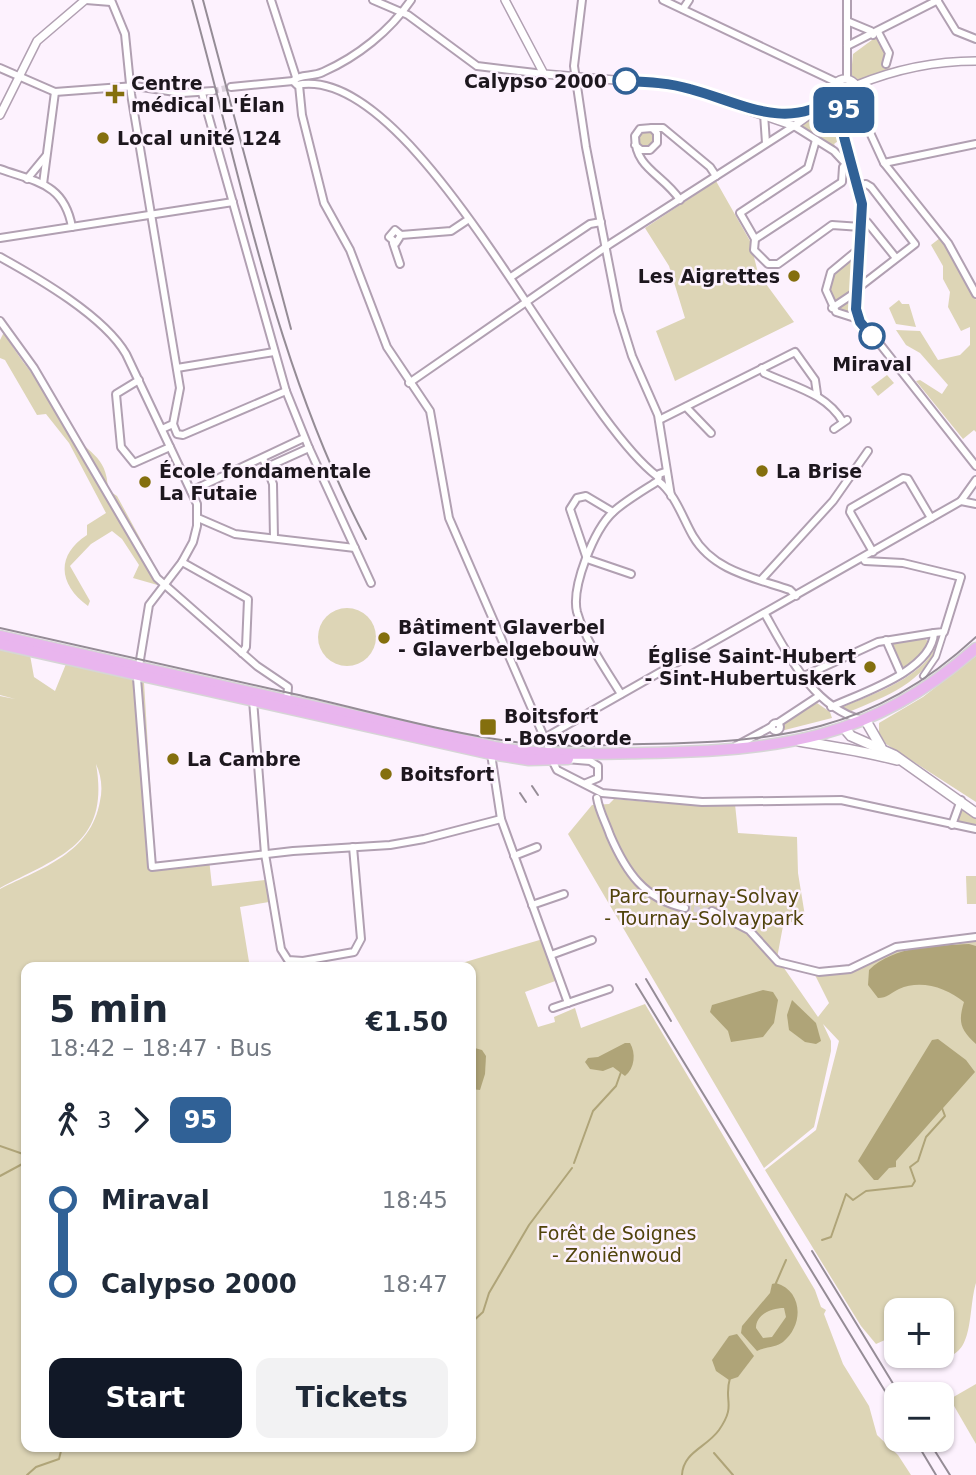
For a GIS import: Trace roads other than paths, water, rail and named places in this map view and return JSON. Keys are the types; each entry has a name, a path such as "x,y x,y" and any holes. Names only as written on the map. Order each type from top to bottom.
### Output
{"main road":[{"path":"0,636 253,700 491,754 551,756 729,751 799,741 866,721 928,686 976,648"},
{"path":"0,643 288,701 495,747 566,759 607,754"},
{"path":"866,721 882,748"},
{"path":"845,729 851,736 882,748 970,807"},
{"path":"799,741 824,748 867,752 902,762"}],"street":[{"path":"0,115 37,41 86,0 111,1 125,34 130,87 177,368 180,396 173,424 177,434 183,435 286,391"},
{"path":"271,0 296,81 324,203 351,250 387,347 430,411 449,518 546,737 557,770 582,782 597,795 677,801 841,800 976,829"},
{"path":"373,0 402,12 477,66 674,85 765,113 798,119 816,140 847,162 858,185 861,224 858,319 976,466"},
{"path":"296,81 321,73 369,43 411,0"},
{"path":"505,0 544,74"},
{"path":"582,0 575,77 625,335 659,420 665,446 665,472 661,481"},
{"path":"663,0 836,82 847,79 857,85"},
{"path":"683,9 689,0"},
{"path":"847,0 847,79"},
{"path":"847,46 876,34 938,0 956,31 976,39"},
{"path":"847,21 876,34 889,53 886,64"},
{"path":"857,85 906,68 950,61 976,61"},
{"path":"0,68 55,92 130,87 202,93 213,91"},
{"path":"320,84 321,73"},
{"path":"231,87 296,81 320,84 361,104 416,154 450,193 511,277 608,422 661,481 704,551 737,573 790,590 796,596"},
{"path":"409,383 606,247 830,100 836,82"},
{"path":"857,85 855,100 884,163 952,249 976,294"},
{"path":"43,184 55,92"},
{"path":"202,93 286,391 304,438 371,583"},
{"path":"830,100 844,105 855,100"},
{"path":"844,105 847,162"},
{"path":"765,113 766,143"},
{"path":"635,145 641,150 650,150 657,143 657,134 652,128"},
{"path":"680,200 636,156 635,136 640,129 663,128 716,176"},
{"path":"816,140 808,168 740,213 755,239 758,256 768,264 778,264 832,225 867,222 896,258"},
{"path":"884,163 976,144"},
{"path":"27,179 47,155"},
{"path":"755,239 842,181 842,167 847,162"},
{"path":"0,169 56,191 65,202 72,227"},
{"path":"832,308 915,244 871,187 866,184 858,185"},
{"path":"0,238 233,202"},
{"path":"400,264 393,243 388,237 391,231 398,231 401,235 451,231 466,221"},
{"path":"511,277 590,224 601,222"},
{"path":"393,243 398,242 401,235"},
{"path":"858,319 840,315 832,308 827,296 827,278 854,253 859,254"},
{"path":"0,257 39,280 104,328 122,347 197,504 198,518 193,542 182,562 149,606 138,670 152,867 424,839 501,819"},
{"path":"0,321 34,368 157,578 242,653 288,687 288,701"},
{"path":"177,368 274,352"},
{"path":"659,420 795,352 815,380 817,394"},
{"path":"762,368 764,373 807,393 817,394 845,421 834,429"},
{"path":"139,380 116,394 122,450 134,463 170,447"},
{"path":"686,407 711,433"},
{"path":"162,429 173,424"},
{"path":"191,491 304,438"},
{"path":"267,467 309,448"},
{"path":"761,580 833,501 868,451"},
{"path":"262,457 273,484 274,538"},
{"path":"621,694 578,614 578,584 593,541 613,512 669,475 665,472"},
{"path":"873,552 850,512 851,508 903,478 908,480 930,518"},
{"path":"546,737 961,500 976,480"},
{"path":"587,559 572,517 571,502 586,496 613,512"},
{"path":"961,500 976,504"},
{"path":"198,518 235,534 355,548"},
{"path":"863,558 961,577 939,652 923,676"},
{"path":"587,559 631,574"},
{"path":"182,562 248,599 246,647 242,653"},
{"path":"765,614 819,696 831,707 866,721"},
{"path":"804,676 886,640 944,632"},
{"path":"831,707 901,674 928,651 934,633"},
{"path":"886,640 901,674"},
{"path":"729,751 819,696"},
{"path":"253,700 265,854 281,949 288,960 354,952 361,944 353,847"},
{"path":"491,754 501,819 568,1003"},
{"path":"566,759 596,764 600,772 594,782 600,810 632,877 657,898 685,908"},
{"path":"582,782 594,782"},
{"path":"952,825 970,807"},
{"path":"514,856 537,847"},
{"path":"533,905 564,894"},
{"path":"712,912 749,930 778,962 819,972 850,969 896,947 976,937"},
{"path":"551,955 592,940"},
{"path":"554,1008 609,989"}],"waterway":[{"path":"574,1163 593,1111 616,1086 621,1072"},
{"path":"822,1240 831,1237 846,1194 853,1200 866,1191 912,1186 915,1181 910,1167 918,1161 926,1137 945,1116 942,1108"},
{"path":"0,1146 21,1153"},
{"path":"0,1176 21,1165"},
{"path":"476,1318 483,1312 489,1293 529,1225 572,1168"},
{"path":"776,1283 786,1260"},
{"path":"682,1475 686,1461 714,1436 724,1421 729,1408 730,1378"},
{"path":"27,1475 36,1467 59,1459 61,1452"},
{"path":"714,1453 733,1475"}],"tunnel":[{"path":"213,91 231,87"},
{"path":"685,908 712,911"}],"tram line":[{"path":"0,628 465,734 537,745 567,746 737,740 780,735 821,726 861,713 899,694 937,669 976,637"}],"railway":[{"path":"192,0 264,274 285,342 308,409 366,539"},
{"path":"203,0 291,329"},
{"path":"532,786 538,795"},
{"path":"520,793 526,802"},
{"path":"646,979 671,1021"},
{"path":"636,984 884,1389"},
{"path":"812,1251 892,1382"},
{"path":"922,1452 936,1475"},
{"path":"936,1452 950,1475"}],"place":[{"name":"Calypso 2000","path":"626,81"},
{"name":"Centre médical L'Élan","path":"115,94"},
{"name":"Local unité 124","path":"103,138"},
{"name":"Les Aigrettes","path":"794,276"},
{"name":"Miraval","path":"872,336"},
{"name":"La Brise","path":"762,471"},
{"name":"École fondamentale La Futaie","path":"145,482"},
{"name":"Bâtiment Glaverbel - Glaverbelgebouw","path":"384,638"},
{"name":"Église Saint-Hubert - Sint-Hubertuskerk","path":"870,667"},
{"name":"Boitsfort - Bosvoorde","path":"488,727"},
{"name":"La Cambre","path":"173,759"},
{"name":"Boitsfort","path":"386,774"}],"park label":[{"name":"Parc Tournay-Solvay - Tournay-Solvaypark","path":"704,907"},
{"name":"Forêt de Soignes - Zoniënwoud","path":"617,1244"}]}
